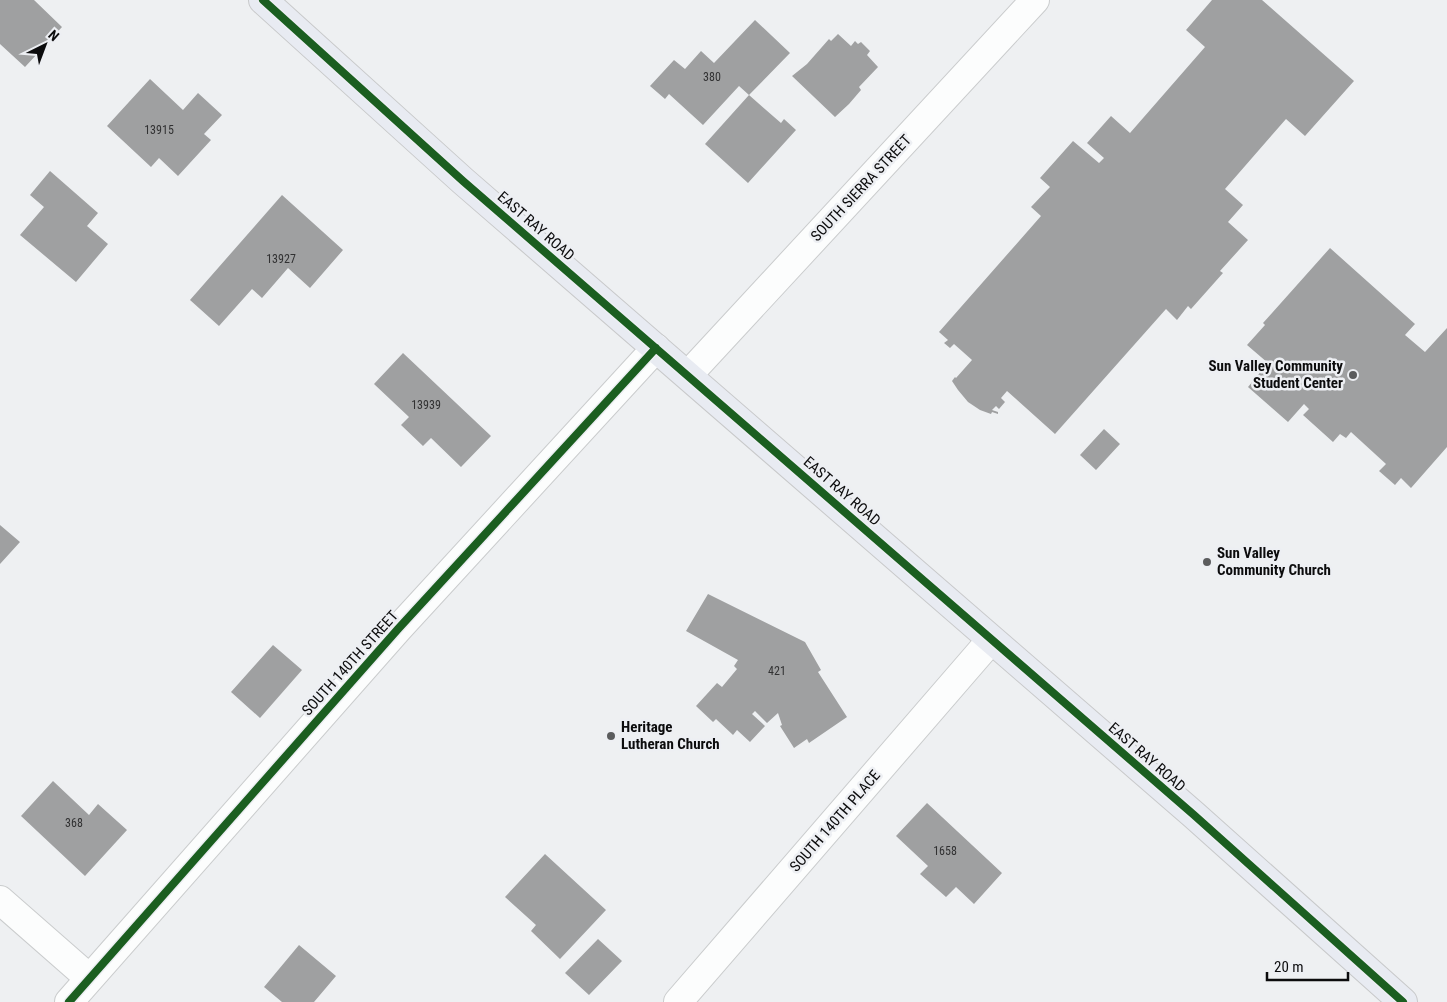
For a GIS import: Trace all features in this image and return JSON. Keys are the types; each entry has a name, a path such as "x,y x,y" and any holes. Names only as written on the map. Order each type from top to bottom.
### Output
{"main road":[{"name":"EAST RAY ROAD","path":"263,0 463,181 1194,815 1403,1002"}],"street":[{"name":"SOUTH SIERRA STREET","path":"688,376 1035,0"},
{"name":"SOUTH 140TH STREET","path":"69,1002 392,636 656,348"},
{"name":"SOUTH 140TH PLACE","path":"678,1002 991,640"},
{"path":"0,900 90,978"}],"building":[{"path":"0,0 34,0 62,27 25,67 0,44"},
{"path":"1212,0 1262,0 1354,81 1305,136 1286,119 1225,189 1243,205 1228,222 1248,240 1220,271 1223,273 1191,309 1188,306 1177,320 1166,309 1055,434 1007,391 1001,398 1005,402 999,409 996,406 992,410 998,412 998,414 992,412 991,414 980,410 968,402 952,381 972,360 954,344 950,348 944,343 948,340 939,332 1041,216 1031,207 1050,187 1040,178 1073,141 1099,163 1104,158 1087,143 1111,116 1130,133 1205,47 1186,30"},
{"path":"755,20 790,53 749,95 739,86 703,125 669,94 665,99 650,86 674,60 685,69 701,51 714,63"},
{"path":"838,34 851,46 855,41 858,44 861,42 870,51 867,55 878,67 859,87 861,90 849,104 835,117 792,76 807,64 829,39 831,41"},
{"path":"150,79 183,110 198,93 222,115 204,134 211,140 178,176 159,158 151,167 107,126"},
{"path":"749,95 781,123 784,119 796,130 748,183 705,144"},
{"path":"50,171 98,213 87,226 108,244 76,282 20,235 44,207 30,195"},
{"path":"282,195 343,250 310,288 288,268 262,298 252,289 219,326 190,300"},
{"name":"Sun Valley Community Student Center","path":"1330,248 1415,324 1405,335 1425,352 1447,328 1447,447 1411,488 1401,478 1395,485 1379,471 1386,464 1351,432 1346,438 1340,434 1333,442 1303,415 1309,409 1304,404 1288,422 1248,387 1268,363 1247,345 1265,325 1263,323"},
{"path":"403,353 491,436 461,467 431,438 423,446 401,425 409,417 374,384"},
{"path":"1104,429 1120,444 1096,470 1080,455"},
{"path":"0,525 20,542 0,564"},
{"path":"708,594 805,642 821,670 818,672 847,717 809,743 807,739 794,748 780,726 782,725 778,713 767,723 755,711 752,714 765,726 750,742 737,730 733,735 716,719 713,722 696,706 717,683 722,687 737,669 734,666 738,660 686,631"},
{"path":"273,645 302,670 260,718 231,692"},
{"path":"53,781 89,815 98,804 127,830 85,876 21,816"},
{"path":"927,803 1002,873 974,904 956,887 946,897 920,874 928,866 896,836"},
{"path":"545,854 606,910 560,959 531,931 536,925 505,897"},
{"path":"598,939 622,961 589,995 565,973"},
{"path":"299,945 336,976 314,1002 282,1002 264,987"}],"cycle path":[{"path":"263,0 463,181 1194,815 1403,1002"},
{"path":"69,1002 398,629 656,348"}],"place":[{"name":"Sun Valley Community Student Center","path":"1353,375"},
{"name":"Sun Valley Community Church","path":"1207,562"},
{"name":"Heritage Lutheran Church","path":"611,736"}]}
